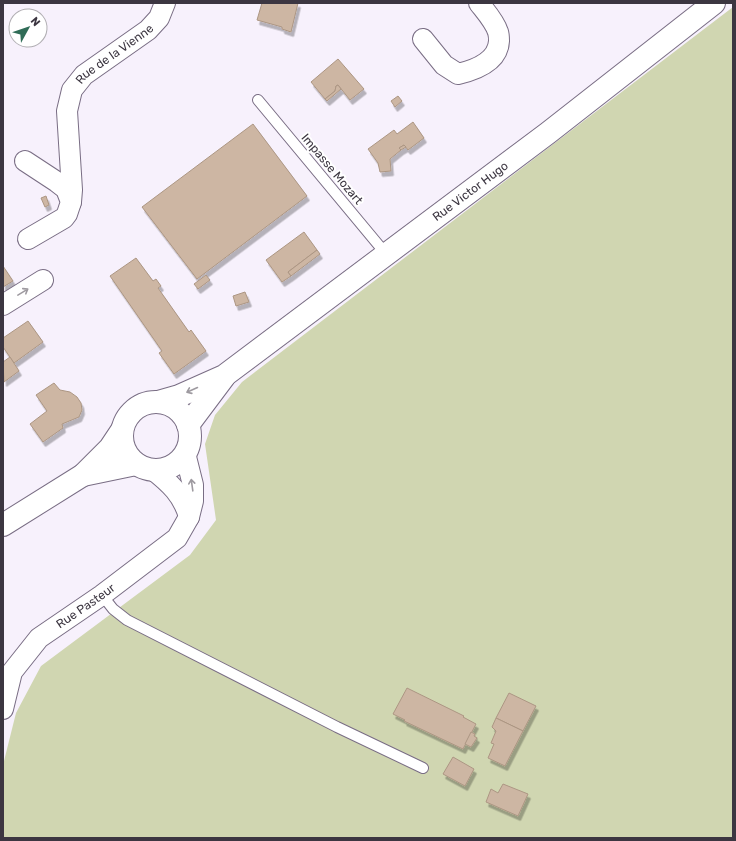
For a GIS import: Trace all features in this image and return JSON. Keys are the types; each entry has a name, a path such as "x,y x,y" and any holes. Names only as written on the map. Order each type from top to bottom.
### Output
{"street":[{"name":"Rue de la Vienne","path":"71,202 72,190 67,111 72,90 84,75 148,30 159,18 165,3"},
{"path":"423,39 444,65 458,74 472,71 489,62 499,46 499,32 479,3"},
{"name":"Rue Victor Hugo","path":"158,402 179,396 224,376 548,133 714,3"},
{"path":"25,161 66,189 71,202 68,214 64,218 28,240"},
{"path":"3,304 43,280"},
{"name":"Rue Victor Hugo","path":"188,425 224,376"},
{"path":"3,525 83,475 110,448 122,430 128,416 136,408 146,403 158,402 170,405 180,411 188,425 190,442 186,453 170,467 159,470 144,467 83,475"},
{"path":"122,430 122,442 125,451 144,467 168,482 178,493 186,506 189,518"},
{"name":"Rue Pasteur","path":"3,709 12,672 39,638 102,595 176,538 189,518 193,501 193,485 186,453"}],"lane":[{"name":"Impasse Mozart","path":"258,100 386,254"},
{"path":"102,595 113,609 127,620 330,723 423,768"}],"green space":[{"path":"733,7 733,838 3,838 3,765 16,713 41,666 190,555 216,520 205,444 215,415 242,382"}],"building":[{"path":"262,3 298,3 291,32 282,29 282,27 257,20"},
{"path":"338,59 364,89 350,100 338,85 336,86 335,91 325,99 311,82"},
{"path":"338,85 341,89 327,101 325,99 335,91 336,86"},
{"path":"398,96 402,101 395,107 391,101"},
{"path":"413,122 424,138 408,150 404,145 399,148 401,150 390,159 391,171 380,172 378,163 368,149 394,130 397,134"},
{"path":"253,124 307,196 197,279 142,207"},
{"path":"404,145 406,147 401,150 399,148"},
{"path":"46,196 49,205 45,207 41,198"},
{"path":"304,232 317,250 288,272 291,276 282,282 266,260"},
{"path":"317,250 320,254 291,276 288,272"},
{"path":"136,258 153,281 156,279 161,286 158,288 189,332 191,330 206,351 174,374 159,353 162,351 110,276"},
{"path":"3,266 13,281 3,287"},
{"path":"206,275 210,280 198,289 194,284"},
{"path":"245,292 249,302 236,306 233,296"},
{"path":"28,321 43,342 14,363 3,347 3,338"},
{"path":"10,357 19,371 4,382 3,362"},
{"path":"54,383 60,390 70,392 77,397 81,403 82,410 79,417 62,424 63,428 43,442 30,424 47,411 36,395"},
{"path":"407,688 464,716 463,717 476,724 463,749 404,721 405,720 393,714"},
{"path":"509,693 536,706 523,731 496,718"},
{"path":"496,718 523,731 505,766 488,758 494,744 491,743 496,731 492,727"},
{"path":"471,732 475,734 474,736 477,738 471,747 465,744"},
{"path":"453,757 474,769 465,786 443,774"},
{"path":"503,784 528,794 518,816 486,802 491,789 498,793"}]}
